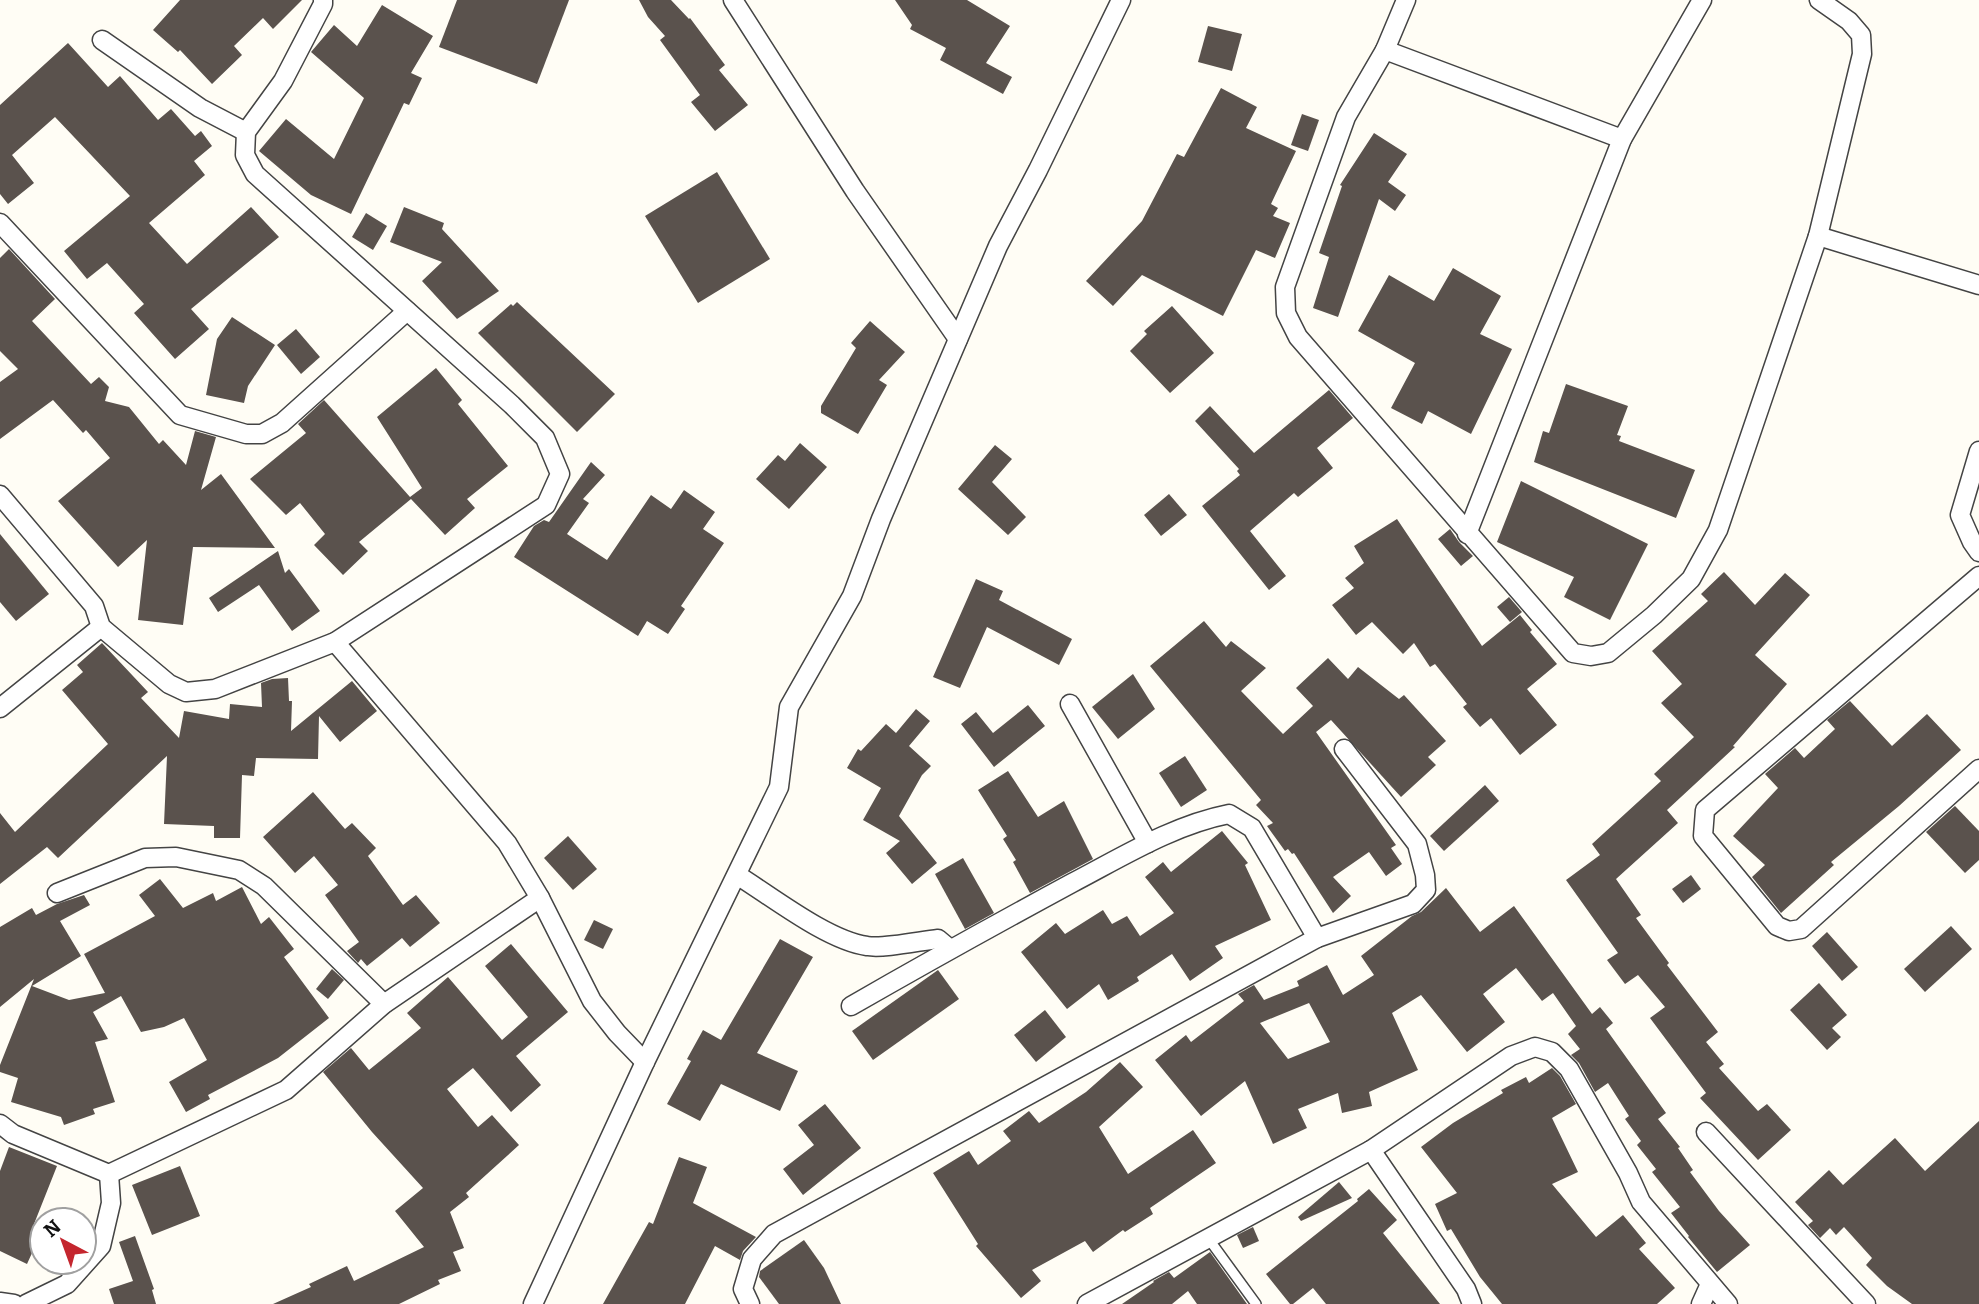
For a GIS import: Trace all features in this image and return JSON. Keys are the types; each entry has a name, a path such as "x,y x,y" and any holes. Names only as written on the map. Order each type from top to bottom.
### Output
{"street":[{"path":"0,495 94,606 101,627 169,684 186,692 215,689 335,642 546,505 560,474 545,438 512,405 255,174 245,155 246,132 283,81 323,0"},
{"path":"733,0 855,191 958,339"},
{"path":"533,1304 645,1062 779,787 789,707 852,596 998,246 1121,0"},
{"path":"1406,0 1385,50 1346,117 1285,287 1286,313 1298,337 1467,534 1573,653 1591,656 1608,653 1654,615 1691,579 1718,530 1818,236 1862,54 1861,35 1849,21 1819,0"},
{"path":"1467,534 1622,139 1702,0"},
{"path":"102,40 200,108 246,132"},
{"path":"1385,50 1622,139"},
{"path":"0,223 180,415 246,434 262,434 282,422 407,311"},
{"path":"1818,236 1979,285"},
{"path":"1979,451 1960,515 1979,552"},
{"path":"1979,576 1705,810 1703,836 1777,926 1789,932 1801,929 1979,769"},
{"path":"0,708 101,627"},
{"path":"335,642 507,843 540,898 592,1000 617,1033 645,1062"},
{"path":"1070,704 1148,843"},
{"path":"750,1304 743,1289 752,1259 774,1234 1317,938 1413,904 1426,890 1417,844 1344,749"},
{"path":"851,1006 950,949 1148,843 1204,819 1229,814 1252,828 1317,938"},
{"path":"57,893 145,858 176,857 239,870 264,886 384,1004"},
{"path":"737,875 818,926 867,947 938,939 950,949"},
{"path":"0,1124 13,1134 109,1174 286,1090 384,1004 540,898"},
{"path":"1087,1304 1371,1150 1511,1056 1535,1047 1552,1052 1569,1069 1628,1173 1641,1202 1728,1304"},
{"path":"1706,1132 1866,1304"},
{"path":"1371,1150 1465,1289 1472,1304"},
{"path":"26,1304 67,1284 101,1246 111,1203 109,1174"},
{"path":"1701,1304 1710,1284"},
{"path":"0,1302 14,1304"}],"lane":[{"path":"1208,1238 1256,1304"}],"building":[{"path":"180,0 302,0 273,29 263,18 234,46 242,55 212,84 180,50 178,52 153,30"},
{"path":"457,0 569,0 537,84 439,47"},
{"path":"639,0 671,0 690,18 725,65 719,70 748,105 715,131 691,102 700,95 660,40 665,36 648,17"},
{"path":"895,0 967,0 1010,26 986,63 1012,77 1003,94 940,60 946,48 910,29 912,25"},
{"path":"382,5 433,36 411,73 422,78 409,105 404,103 351,214 311,195 259,151 286,119 334,159 364,98 311,52 334,25 357,46"},
{"path":"1208,26 1242,34 1232,71 1198,62"},
{"path":"68,43 108,87 120,76 158,120 171,109 195,136 201,131 212,146 194,161 205,175 149,223 187,264 251,207 279,237 191,309 209,329 175,359 134,313 144,304 107,263 87,279 64,251 130,196 55,117 12,155 34,183 8,204 0,194 0,105"},
{"path":"1221,88 1257,107 1246,128 1296,151 1271,204 1278,208 1273,216 1290,223 1275,258 1256,250 1223,316 1142,275 1113,306 1086,281 1142,221 1177,154 1184,157"},
{"path":"1302,114 1319,120 1308,151 1291,145"},
{"path":"1374,133 1407,154 1388,182 1406,195 1395,211 1379,199 1338,317 1313,308 1329,257 1319,253 1342,186 1340,185"},
{"path":"717,172 770,259 698,303 645,216"},
{"path":"404,207 444,223 442,229 499,291 457,319 422,281 442,262 390,242"},
{"path":"366,213 387,226 373,250 352,237"},
{"path":"9,249 55,299 32,321 91,384 99,377 109,387 105,401 129,407 159,444 163,440 186,465 195,431 216,437 201,490 221,474 275,548 193,547 183,625 138,620 147,540 118,567 58,501 110,458 86,430 83,433 53,400 0,439 0,382 18,369 0,351 0,258"},
{"path":"1453,268 1501,296 1480,334 1512,349 1471,434 1428,411 1422,424 1391,408 1415,363 1358,331 1389,275 1434,301"},
{"path":"517,302 615,394 577,432 478,333 511,304 513,306"},
{"path":"1172,306 1214,353 1170,393 1130,351 1147,334 1144,331"},
{"path":"232,317 275,345 248,386 244,403 206,395 217,339"},
{"path":"870,321 905,352 879,380 887,385 858,434 821,413 821,406 856,348 851,343"},
{"path":"296,329 320,357 301,374 277,345"},
{"path":"436,368 462,400 458,404 508,466 467,499 475,508 445,535 411,499 359,542 368,551 343,575 314,545 325,534 300,503 286,515 250,479 306,433 298,424 324,400 410,497 422,488 377,417"},
{"path":"1566,384 1628,406 1617,435 1621,436 1619,441 1695,470 1676,518 1534,462 1543,431 1549,433"},
{"path":"1329,390 1353,418 1317,448 1333,468 1298,497 1294,493 1250,531 1286,576 1269,590 1202,506 1240,475 1237,471 1239,469 1195,421 1210,406 1254,453"},
{"path":"800,443 827,467 789,509 756,479 778,455 785,461"},
{"path":"995,445 1012,459 992,482 1026,517 1008,535 958,489"},
{"path":"591,462 605,475 583,499 589,503 567,534 607,560 651,495 671,509 684,490 715,512 703,529 724,543 681,606 685,609 668,634 647,621 638,636 514,557 534,526 544,520 549,522"},
{"path":"1521,481 1648,544 1610,620 1564,597 1574,577 1497,542"},
{"path":"1169,494 1187,515 1161,536 1144,515"},
{"path":"1397,519 1482,646 1520,615 1532,630 1530,632 1557,664 1527,689 1557,725 1520,755 1491,718 1480,727 1463,707 1467,704 1435,664 1430,667 1414,643 1403,654 1372,622 1356,635 1332,605 1354,588 1345,578 1364,563 1354,546"},
{"path":"1450,529 1473,556 1461,566 1438,539"},
{"path":"0,534 49,594 16,621 0,602"},
{"path":"278,551 285,573 289,569 320,611 292,631 259,585 218,612 209,598"},
{"path":"1724,572 1755,605 1785,573 1810,595 1755,655 1787,684 1733,746 1735,747 1667,810 1678,823 1616,879 1641,915 1636,918 1669,963 1667,965 1718,1032 1706,1042 1724,1064 1719,1068 1758,1111 1767,1104 1791,1130 1758,1160 1700,1098 1706,1093 1650,1018 1665,1007 1638,975 1625,984 1607,960 1618,953 1566,880 1600,855 1592,844 1661,781 1654,774 1694,737 1661,703 1682,684 1652,651 1708,601 1701,594"},
{"path":"976,579 1003,591 999,600 1072,639 1059,665 987,627 960,688 933,677"},
{"path":"1509,597 1522,612 1510,622 1497,607"},
{"path":"1204,621 1226,647 1231,641 1266,668 1241,691 1283,734 1313,706 1296,688 1328,658 1348,679 1358,667 1399,699 1404,695 1446,741 1428,757 1436,765 1401,797 1331,720 1316,732 1396,845 1391,848 1402,864 1386,876 1369,852 1333,877 1351,896 1333,913 1294,853 1288,849 1285,851 1267,826 1273,823 1256,805 1261,800 1150,666"},
{"path":"102,643 148,692 141,698 179,738 184,711 229,719 230,704 262,707 261,683 272,679 288,678 289,701 292,701 291,731 352,681 377,711 340,742 319,716 318,759 256,758 254,776 242,775 240,838 214,838 214,826 164,824 167,756 58,858 47,847 0,884 0,813 15,832 108,744 62,690 83,672 77,665"},
{"path":"1133,674 1155,709 1118,739 1092,707"},
{"path":"1850,701 1892,746 1927,714 1961,750 1831,862 1834,865 1781,913 1752,877 1765,865 1733,836 1778,788 1765,774 1795,748 1804,758 1835,729 1827,720"},
{"path":"1028,705 1045,726 994,767 961,724 976,712 993,733"},
{"path":"916,709 930,721 909,746 931,766 922,775 899,816 937,863 912,884 886,853 900,841 863,820 881,788 847,768 858,749 861,751 886,724 896,733"},
{"path":"1185,756 1207,790 1181,807 1159,773"},
{"path":"1008,771 1038,817 1064,801 1093,859 1030,893 1013,862 1016,860 1003,839 1007,836 978,790"},
{"path":"1485,785 1499,801 1444,851 1430,836"},
{"path":"313,792 345,829 352,823 376,848 368,856 403,905 416,895 440,923 410,947 402,938 367,966 361,959 358,963 347,951 359,942 325,895 338,885 314,856 295,873 263,837"},
{"path":"1955,806 1979,831 1979,860 1965,873 1926,832"},
{"path":"1222,831 1248,863 1245,865 1271,920 1215,946 1223,958 1190,981 1172,954 1137,977 1139,981 1108,1000 1099,984 1067,1009 1021,952 1056,923 1065,934 1103,910 1112,924 1127,916 1140,936 1174,913 1145,877 1163,862 1171,872"},
{"path":"568,836 597,869 573,890 544,858"},
{"path":"963,858 994,913 965,929 935,874"},
{"path":"1691,875 1701,889 1683,903 1672,889"},
{"path":"160,879 183,908 213,893 216,901 242,887 261,924 269,917 294,949 284,957 329,1018 278,1058 208,1095 210,1099 186,1112 169,1082 207,1060 184,1018 164,1027 141,1032 121,996 93,1012 108,1039 95,1042 115,1102 93,1109 95,1114 64,1125 61,1117 11,1102 18,1078 0,1072 0,1065 34,979 0,1007 0,927 32,908 36,915 84,895 90,905 60,921 81,956 32,986 69,1000 105,993 84,954 155,916 139,895"},
{"path":"1446,888 1480,932 1514,906 1592,1014 1600,1007 1613,1023 1606,1029 1666,1113 1658,1119 1680,1147 1678,1148 1693,1170 1690,1172 1719,1211 1750,1245 1717,1272 1671,1213 1680,1207 1652,1172 1656,1169 1637,1145 1641,1141 1625,1119 1629,1116 1608,1083 1595,1092 1579,1063 1571,1055 1580,1049 1568,1034 1576,1026 1553,993 1542,1001 1516,968 1483,994 1505,1022 1467,1052 1421,995 1392,1013 1418,1070 1369,1092 1372,1106 1342,1113 1338,1093 1298,1109 1307,1128 1273,1144 1245,1081 1201,1116 1155,1060 1186,1035 1191,1042 1244,1001 1238,994 1254,985 1264,1000 1299,986 1297,981 1327,965 1343,995 1374,975 1361,956 1421,912","holes":["1309,1003 1330,1042 1288,1059 1260,1023"]},
{"path":"594,920 613,929 603,949 584,940"},
{"path":"1951,926 1972,949 1925,992 1904,969"},
{"path":"1827,932 1858,967 1842,981 1812,946"},
{"path":"780,939 813,957 757,1053 798,1071 780,1111 721,1084 700,1121 667,1104 691,1061 687,1059 703,1030 721,1040"},
{"path":"511,944 568,1012 516,1056 541,1085 511,1112 473,1068 447,1089 478,1127 492,1115 519,1145 466,1193 469,1197 450,1212 464,1248 453,1252 461,1271 438,1280 440,1284 399,1304 273,1304 311,1287 309,1284 347,1266 354,1281 424,1247 395,1211 423,1188 323,1072 351,1048 369,1070 421,1028 407,1013 448,977 502,1040 528,1017 485,966"},
{"path":"332,969 344,980 328,999 316,989"},
{"path":"938,970 959,999 873,1060 852,1031"},
{"path":"1819,983 1847,1015 1832,1028 1841,1037 1827,1050 1790,1010"},
{"path":"1045,1010 1066,1037 1036,1062 1014,1035"},
{"path":"1120,1062 1143,1087 1099,1127 1128,1174 1193,1130 1216,1163 1150,1208 1153,1214 1125,1232 1123,1230 1093,1252 1085,1241 1032,1270 1041,1281 1021,1298 976,1246 978,1244 933,1173 969,1151 978,1165 1011,1141 1003,1131 1029,1111 1039,1123 1086,1092"},
{"path":"1552,1068 1560,1076 1576,1104 1552,1118 1578,1172 1552,1184 1596,1237 1623,1215 1646,1243 1639,1249 1675,1288 1657,1304 1502,1304 1480,1277 1451,1229 1447,1231 1435,1204 1457,1193 1421,1147 1453,1123 1503,1093 1501,1090 1526,1077 1529,1083"},
{"path":"825,1104 861,1148 803,1195 783,1169 814,1145 798,1125"},
{"path":"1979,1121 1979,1304 1912,1304 1887,1286 1866,1265 1872,1258 1844,1227 1836,1235 1830,1228 1820,1238 1808,1225 1813,1221 1795,1202 1829,1170 1843,1185 1895,1138 1925,1171"},
{"path":"9,1147 57,1166 41,1206 28,1206 27,1264 0,1251 0,1171"},
{"path":"679,1157 707,1167 693,1203 756,1237 743,1251 740,1260 715,1246 685,1304 603,1304 649,1222 653,1224"},
{"path":"180,1166 200,1216 152,1235 132,1185"},
{"path":"1339,1182 1352,1198 1301,1221 1298,1217"},
{"path":"1369,1189 1397,1220 1383,1233 1440,1304 1326,1304 1313,1288 1290,1304 1266,1274 1358,1201"},
{"path":"1253,1227 1259,1241 1243,1248 1237,1235"},
{"path":"135,1236 154,1289 152,1290 156,1304 114,1304 109,1289 133,1281 119,1242"},
{"path":"804,1240 824,1268 841,1304 779,1304 759,1277 760,1271"},
{"path":"1210,1252 1247,1304 1197,1304 1188,1291 1172,1304 1122,1304 1169,1272 1174,1278"}]}
